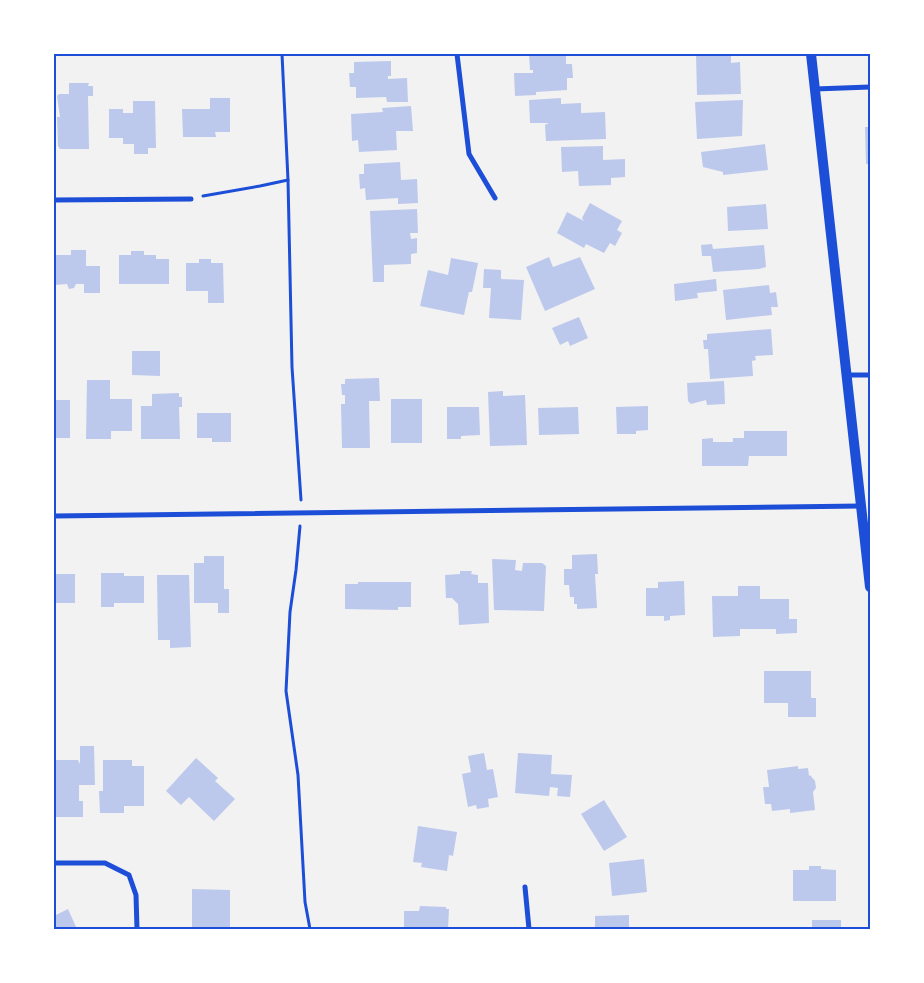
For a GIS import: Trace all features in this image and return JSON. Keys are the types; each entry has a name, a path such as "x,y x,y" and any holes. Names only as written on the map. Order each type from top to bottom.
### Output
{"main road":[{"path":"811,54 870,587"}],"street":[{"path":"457,54 469,154 495,198"},
{"path":"815,89 870,87"},
{"path":"54,200 190,198"},
{"path":"846,375 870,375"},
{"path":"54,516 861,506"},
{"path":"54,863 105,863 129,874 136,895 137,929"},
{"path":"525,887 529,929"}],"path":[{"path":"282,54 288,180 292,367 301,488 301,513 290,612 286,691 298,776 305,902 310,929"},
{"path":"190,198 288,180"}],"building":[{"path":"529,54 566,54 566,64 572,64 573,78 567,78 567,90 536,92 536,95 515,96 514,73 533,73 533,70 530,70"},
{"path":"696,54 731,54 731,63 740,62 741,94 697,95"},
{"path":"391,61 391,76 388,76 388,79 407,78 408,102 387,102 386,97 356,98 356,87 350,87 349,73 354,73 354,62"},
{"path":"69,83 89,83 88,86 93,86 93,96 88,96 89,149 60,149 58,146 57,117 60,117 57,96 59,94 69,94"},
{"path":"210,98 230,98 230,132 215,132 216,137 183,137 182,109 210,109"},
{"path":"561,98 561,104 581,103 581,113 605,112 606,139 546,141 545,125 549,123 530,123 529,100"},
{"path":"743,100 742,136 697,139 695,102"},
{"path":"133,101 155,101 156,148 148,148 148,154 134,154 134,144 123,144 123,138 109,138 109,109 123,109 123,113 133,113"},
{"path":"411,106 413,131 396,131 397,150 359,152 358,140 352,141 351,114 383,112 382,108"},
{"path":"865,127 870,127 870,164 866,164"},
{"path":"765,144 768,170 723,175 723,172 703,167 701,152"},
{"path":"603,146 603,160 625,159 625,177 611,178 611,185 579,186 578,171 562,172 561,147"},
{"path":"400,162 401,180 417,179 418,203 398,204 398,198 366,200 365,188 360,189 359,174 364,174 364,164"},
{"path":"590,203 622,221 617,230 622,233 615,246 610,243 604,253 586,244 584,248 557,233 567,212 584,221 582,218"},
{"path":"766,204 768,229 728,231 727,207"},
{"path":"417,209 418,233 410,233 411,239 417,238 417,253 411,254 411,264 384,265 384,282 373,282 370,211"},
{"path":"712,244 713,249 764,245 766,267 713,272 711,256 702,256 701,245"},
{"path":"71,250 86,250 86,266 100,266 100,293 84,293 84,284 76,284 74,288 69,289 67,284 54,285 54,255 71,255"},
{"path":"131,251 144,251 144,255 156,255 156,259 169,259 169,284 119,284 119,255 131,255"},
{"path":"549,257 553,267 580,257 595,289 545,311 526,267"},
{"path":"451,258 478,263 472,292 469,292 464,315 420,306 428,270 448,275"},
{"path":"199,259 211,259 211,263 223,263 224,303 208,303 208,291 186,291 186,263 199,263"},
{"path":"484,269 501,270 501,279 524,280 521,320 489,318 491,288 483,288"},
{"path":"716,279 717,291 697,293 698,298 675,301 674,284"},
{"path":"769,285 770,293 776,292 778,307 771,307 772,315 726,320 723,290"},
{"path":"579,317 588,338 570,346 568,341 560,345 552,328"},
{"path":"771,329 773,355 755,356 756,360 752,361 753,376 710,379 708,349 704,349 703,340 707,340 707,334"},
{"path":"132,351 160,351 160,376 132,375"},
{"path":"379,378 380,401 369,401 370,448 342,448 341,404 345,404 345,395 342,395 341,384 345,384 345,379"},
{"path":"87,380 110,380 110,399 132,399 132,431 111,431 111,439 86,439"},
{"path":"724,381 725,404 707,405 706,400 691,404 688,401 687,383"},
{"path":"503,391 503,396 525,395 527,445 490,446 488,392"},
{"path":"179,393 179,397 182,397 182,407 179,407 180,439 141,439 141,406 152,406 152,394"},
{"path":"391,399 422,399 422,443 391,443"},
{"path":"54,400 70,400 70,438 54,438"},
{"path":"648,406 648,430 636,431 636,434 617,434 616,407"},
{"path":"447,407 479,407 480,435 461,436 461,439 447,439"},
{"path":"578,407 579,434 539,435 538,408"},
{"path":"197,413 231,413 231,442 212,442 212,438 197,438"},
{"path":"744,431 787,431 787,456 749,456 748,466 702,466 702,439 713,438 713,442 733,442 733,438 744,438"},
{"path":"597,554 598,574 595,574 597,608 577,609 577,604 574,604 574,597 570,597 569,585 564,585 564,569 572,569 572,555"},
{"path":"204,556 224,556 224,589 229,589 229,613 218,613 218,603 194,603 194,563 204,563"},
{"path":"492,559 516,560 515,570 522,571 523,563 542,563 546,566 544,611 494,610"},
{"path":"460,571 472,571 471,574 478,575 478,583 488,583 489,623 459,625 458,604 452,598 446,598 445,575 460,574"},
{"path":"101,573 124,573 124,576 144,576 144,603 114,603 114,607 101,607"},
{"path":"54,574 75,574 75,603 54,603"},
{"path":"157,575 189,575 191,647 170,648 170,640 158,640"},
{"path":"684,581 685,615 670,616 670,620 664,621 664,616 646,616 646,588 658,588 658,582"},
{"path":"358,582 411,582 411,607 398,607 398,610 345,609 345,584 358,584"},
{"path":"738,586 760,586 760,599 789,599 789,619 797,619 797,633 776,634 776,629 740,629 740,636 713,637 712,596 738,596"},
{"path":"764,671 811,671 811,698 816,698 816,717 788,717 788,703 764,703"},
{"path":"80,746 94,746 95,785 79,785 79,801 83,801 83,817 54,817 54,760 78,760 80,764"},
{"path":"484,753 487,770 493,769 498,797 488,799 489,807 477,809 476,805 468,807 462,774 471,772 468,756"},
{"path":"518,753 552,755 551,774 572,775 570,797 557,796 558,788 550,787 549,796 515,793"},
{"path":"196,758 218,778 215,781 235,799 214,821 189,797 181,805 166,791"},
{"path":"103,760 132,760 132,766 144,766 144,806 124,806 124,813 100,813 99,791 103,791"},
{"path":"798,766 798,769 808,768 809,776 815,781 816,788 813,792 815,810 790,813 790,809 772,811 771,804 765,804 763,787 769,787 767,770"},
{"path":"604,800 627,837 604,851 581,814"},
{"path":"418,826 457,832 453,856 449,855 447,871 421,867 422,863 413,862"},
{"path":"644,859 647,892 612,896 609,863"},
{"path":"809,866 821,866 821,869 836,870 836,901 793,901 793,870 809,870"},
{"path":"192,889 230,890 230,929 192,929"},
{"path":"420,906 446,907 446,909 449,909 448,929 404,929 404,911 419,911"},
{"path":"68,909 77,929 54,929 54,916"},
{"path":"629,915 629,929 595,929 595,916"},
{"path":"812,920 841,920 841,929 812,929"}]}
